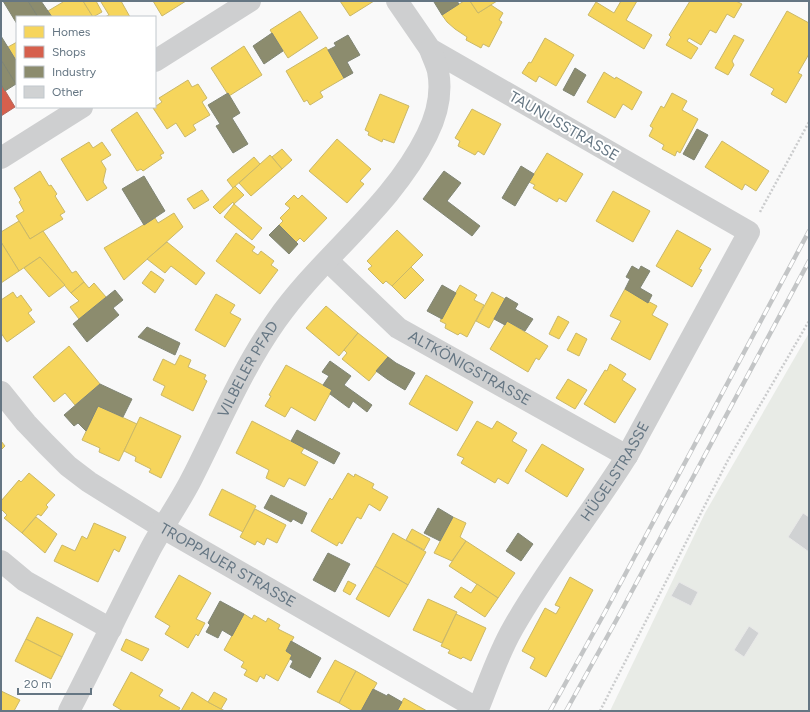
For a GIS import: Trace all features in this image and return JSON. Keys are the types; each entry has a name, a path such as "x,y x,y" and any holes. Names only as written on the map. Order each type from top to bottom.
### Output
{"street":[{"path":"156,60 250,1"},
{"name":"TAUNUSSTRASSE","path":"397,1 430,49 749,232"},
{"name":"VILBELER PFAD","path":"69,711 152,548 191,480 260,346 290,302 362,225 391,191 427,135 438,105 439,86 438,70 430,49"},
{"path":"1,158 80,108"},
{"name":"HÜGELSTRASSE","path":"478,709 501,650 518,619 554,563 607,488 627,456 749,232"},
{"name":"ALTKÖNIGSTRASSE","path":"328,261 398,328 627,456"},
{"name":"TROPPAUER STRASSE","path":"1,392 26,423 68,466 89,482 163,528 478,709"},
{"path":"1,561 29,583 111,629"}],"path":[{"path":"749,232 809,122"},
{"path":"600,711 728,460 809,321"}],"shaded area":[{"path":"809,333 809,711 610,711 705,513"}],"building: Homes":[{"path":"62,1 83,1 92,16 51,16 48,11 63,2"},
{"path":"83,1 96,1 102,12 92,16"},
{"path":"121,1 129,16 107,16 109,15 101,2"},
{"path":"153,1 186,1 162,16"},
{"path":"340,1 374,1 350,16"},
{"path":"464,1 470,1 478,13 491,5 503,13 499,20 502,22 489,47 483,44 481,48 466,40 467,37 447,22 442,15"},
{"path":"470,1 497,1 478,13"},
{"path":"621,1 637,1 626,20 652,35 644,49 588,15 596,2 614,13"},
{"path":"690,1 736,1 742,4 734,18 727,14 716,33 710,30 701,45 689,38 687,41 698,48 691,59 666,45 671,37 669,35"},
{"path":"300,11 318,38 288,58 270,30"},
{"path":"787,11 809,23 809,54 798,73 802,75 786,103 771,94 774,89 750,75"},
{"path":"734,35 744,40 732,61 734,65 728,75 715,68"},
{"path":"545,38 574,55 556,86 539,76 536,82 522,73 529,62 531,63"},
{"path":"16,43 16,60 8,47"},
{"path":"244,46 262,75 229,96 211,68"},
{"path":"326,47 344,78 320,92 323,97 310,105 307,100 304,102 286,71"},
{"path":"604,72 642,92 632,110 623,104 615,118 587,102"},
{"path":"188,80 192,87 198,84 207,98 202,102 210,115 193,125 196,130 185,137 176,123 167,129 153,108 156,108 156,106 162,102 159,98"},
{"path":"672,93 687,101 682,110 698,119 680,153 677,151 675,156 662,149 664,145 649,136 653,128 650,126 661,106 664,108"},
{"path":"380,94 409,106 394,143 383,139 382,142 368,135 369,132 365,130"},
{"path":"472,109 501,124 484,155 478,151 475,155 458,146 460,141 455,138"},
{"path":"137,112 164,153 160,155 162,158 143,171 141,169 137,171 111,130"},
{"path":"337,139 371,169 360,181 364,184 347,203 309,171"},
{"path":"722,141 769,171 756,191 745,184 742,190 705,167"},
{"path":"89,142 93,148 102,142 111,155 101,161 106,169 103,182 107,188 87,201 61,159"},
{"path":"282,149 292,160 282,169 272,157"},
{"path":"547,153 583,174 566,202 559,198 557,202 533,188 535,185 529,182"},
{"path":"270,155 282,169 251,196 239,183"},
{"path":"254,157 260,164 233,188 227,180"},
{"path":"40,171 49,186 51,185 57,194 55,196 65,212 60,215 63,219 30,239 16,216 24,211 19,202 21,200 14,188"},
{"path":"235,186 244,195 234,204 233,202 220,214 213,207"},
{"path":"202,190 209,200 194,209 187,199"},
{"path":"613,191 650,211 633,242 596,221"},
{"path":"294,195 298,199 302,195 327,218 304,242 300,238 296,242 279,225 283,221 280,218 290,208 285,204"},
{"path":"234,204 262,228 252,240 224,217"},
{"path":"174,213 183,227 124,280 104,248 155,218 158,223"},
{"path":"19,221 30,239 43,231 72,273 76,271 84,282 71,293 40,257 19,271 1,242 1,232"},
{"path":"397,230 423,255 392,286 386,281 383,284 368,269 372,266 367,261"},
{"path":"677,230 711,249 699,269 702,270 692,287 656,266"},
{"path":"236,233 255,247 252,251 258,255 261,251 274,261 271,265 278,270 260,294 216,261"},
{"path":"1,242 19,271 1,283"},
{"path":"167,242 205,273 196,285 171,266 165,273 147,259"},
{"path":"40,257 65,285 49,297 24,268"},
{"path":"411,267 424,280 405,299 392,286"},
{"path":"151,271 164,280 155,293 142,283"},
{"path":"84,282 89,288 94,283 106,297 79,319 70,307 79,301 71,293"},
{"path":"460,285 477,295 474,300 484,305 467,337 460,333 458,335 445,328 446,324 440,321"},
{"path":"625,289 657,306 652,315 668,324 650,360 611,339 621,321 610,316"},
{"path":"13,292 17,298 21,295 32,310 28,313 35,322 7,342 1,333 1,300"},
{"path":"492,292 505,299 489,328 476,321"},
{"path":"216,294 235,305 230,313 241,319 225,347 195,330"},
{"path":"326,306 358,333 339,356 306,328"},
{"path":"558,316 569,322 559,339 549,334"},
{"path":"507,321 548,346 539,360 536,358 528,372 490,349"},
{"path":"358,333 388,357 369,381 342,359 347,353 344,350"},
{"path":"576,333 587,339 579,356 567,350"},
{"path":"69,346 100,384 75,405 65,393 54,402 33,377"},
{"path":"180,355 191,360 188,367 206,375 204,379 207,381 193,411 161,395 165,386 153,380 163,359 175,365"},
{"path":"610,364 626,374 622,380 636,389 615,423 584,404 605,370 607,371"},
{"path":"286,365 332,390 315,421 291,407 285,417 265,406 271,396 269,395"},
{"path":"426,375 473,402 457,431 409,404"},
{"path":"568,379 587,390 575,409 556,398"},
{"path":"98,406 137,424 119,461 99,452 100,448 82,440"},
{"path":"140,417 181,436 161,478 149,472 151,469 135,461 136,457 124,451"},
{"path":"252,421 304,448 301,453 318,462 305,486 289,478 284,487 266,478 269,470 236,453"},
{"path":"477,421 492,429 497,421 517,433 512,441 527,450 508,484 498,478 495,483 461,463 464,458 457,455"},
{"path":"1,441 5,446 1,450"},
{"path":"542,444 584,469 567,497 525,471"},
{"path":"29,473 55,495 46,505 48,507 41,516 38,514 22,533 4,518 7,515 1,509 1,501 19,480 21,482"},
{"path":"348,473 354,477 355,474 374,484 372,488 388,497 380,511 369,504 361,519 357,517 342,544 339,542 337,546 311,531 330,498 332,500"},
{"path":"222,489 256,506 243,532 209,515"},
{"path":"255,509 286,525 277,543 267,538 264,545 257,541 255,545 240,537"},
{"path":"36,517 57,534 45,553 22,533"},
{"path":"453,517 466,523 460,537 466,541 452,561 434,553"},
{"path":"94,523 126,537 119,552 114,549 98,582 54,561 62,545 75,551 82,536 87,539"},
{"path":"412,529 430,539 424,550 406,540"},
{"path":"393,533 426,552 408,585 375,566"},
{"path":"466,541 515,573 498,598 449,566"},
{"path":"375,566 408,585 389,617 356,599"},
{"path":"179,575 211,593 196,619 205,623 198,636 196,634 188,648 165,634 170,626 155,617"},
{"path":"570,577 593,590 546,677 530,668 535,658 522,651 545,608 556,614 560,607 555,605"},
{"path":"348,581 356,585 350,595 343,591"},
{"path":"477,584 498,598 485,617 454,597 461,587 471,593"},
{"path":"428,599 457,612 442,643 413,630"},
{"path":"244,614 252,619 254,615 266,622 268,618 280,625 278,629 294,637 286,651 292,655 278,681 266,674 264,679 260,676 257,682 244,675 247,670 241,667 244,662 224,650"},
{"path":"456,614 486,628 471,661 463,657 461,659 448,653 450,650 441,646"},
{"path":"37,617 73,634 62,657 26,639"},
{"path":"26,639 62,657 51,679 15,661"},
{"path":"126,639 149,649 142,661 121,650"},
{"path":"335,660 356,671 339,703 317,692"},
{"path":"356,671 377,683 361,711 353,711 339,703"},
{"path":"131,672 163,690 159,696 180,708 178,711 123,711 113,705"},
{"path":"1,691 20,700 14,711 1,711"},
{"path":"192,692 208,702 225,711 181,711"},
{"path":"214,692 227,699 221,709 208,702"},
{"path":"404,698 427,711 397,711"}],"building: Shops":[{"path":"1,84 15,107 1,116"}],"building: Industry":[{"path":"3,1 28,1 37,16 16,16 16,22"},
{"path":"28,1 41,1 51,16 37,16"},
{"path":"457,1 459,4 442,15 434,2"},
{"path":"272,33 283,51 264,64 253,46"},
{"path":"348,35 360,55 347,62 353,73 344,78 328,50 336,46 334,43"},
{"path":"1,36 16,60 16,84 1,60"},
{"path":"1,60 16,84 5,91 1,84"},
{"path":"575,68 586,75 574,96 563,90"},
{"path":"228,93 240,113 232,118 248,144 233,153 216,126 220,124 208,105"},
{"path":"697,129 708,135 694,160 683,154"},
{"path":"521,166 534,174 515,206 502,198"},
{"path":"444,171 461,183 447,201 480,226 472,236 423,199"},
{"path":"144,176 165,211 144,225 122,189"},
{"path":"279,225 298,244 289,254 269,235"},
{"path":"632,266 639,270 641,266 650,271 640,288 652,295 648,303 625,289 630,279 626,277"},
{"path":"442,285 456,293 442,319 427,311"},
{"path":"115,290 123,300 113,308 119,315 87,342 73,324"},
{"path":"506,297 518,304 515,309 533,319 525,331 507,321 505,325 494,319"},
{"path":"147,327 180,343 175,355 138,337"},
{"path":"388,357 415,373 405,390 376,371"},
{"path":"330,361 351,376 344,385 372,405 367,412 353,401 349,408 330,394 332,390 323,385 329,376 322,372"},
{"path":"100,384 132,399 123,417 98,406 86,431 78,423 74,426 64,415"},
{"path":"297,430 340,453 334,464 291,441"},
{"path":"271,495 307,513 302,524 293,519 291,522 264,508"},
{"path":"438,508 453,517 440,541 424,533"},
{"path":"518,533 533,544 521,561 506,551"},
{"path":"328,553 350,564 335,592 313,580"},
{"path":"220,601 244,614 232,636 222,630 218,638 206,632 210,625 208,623"},
{"path":"291,641 321,658 310,678 290,667 293,661 290,659 292,655 286,651"},
{"path":"373,689 387,696 388,694 402,702 397,711 361,711"}],"building: Other":[{"path":"803,513 809,517 809,552 788,537"},
{"path":"679,582 698,592 691,606 671,596"},
{"path":"749,626 759,633 744,657 734,650"}],"railway":[{"path":"550,711 605,612 809,231"},
{"path":"566,711 809,261"}]}
